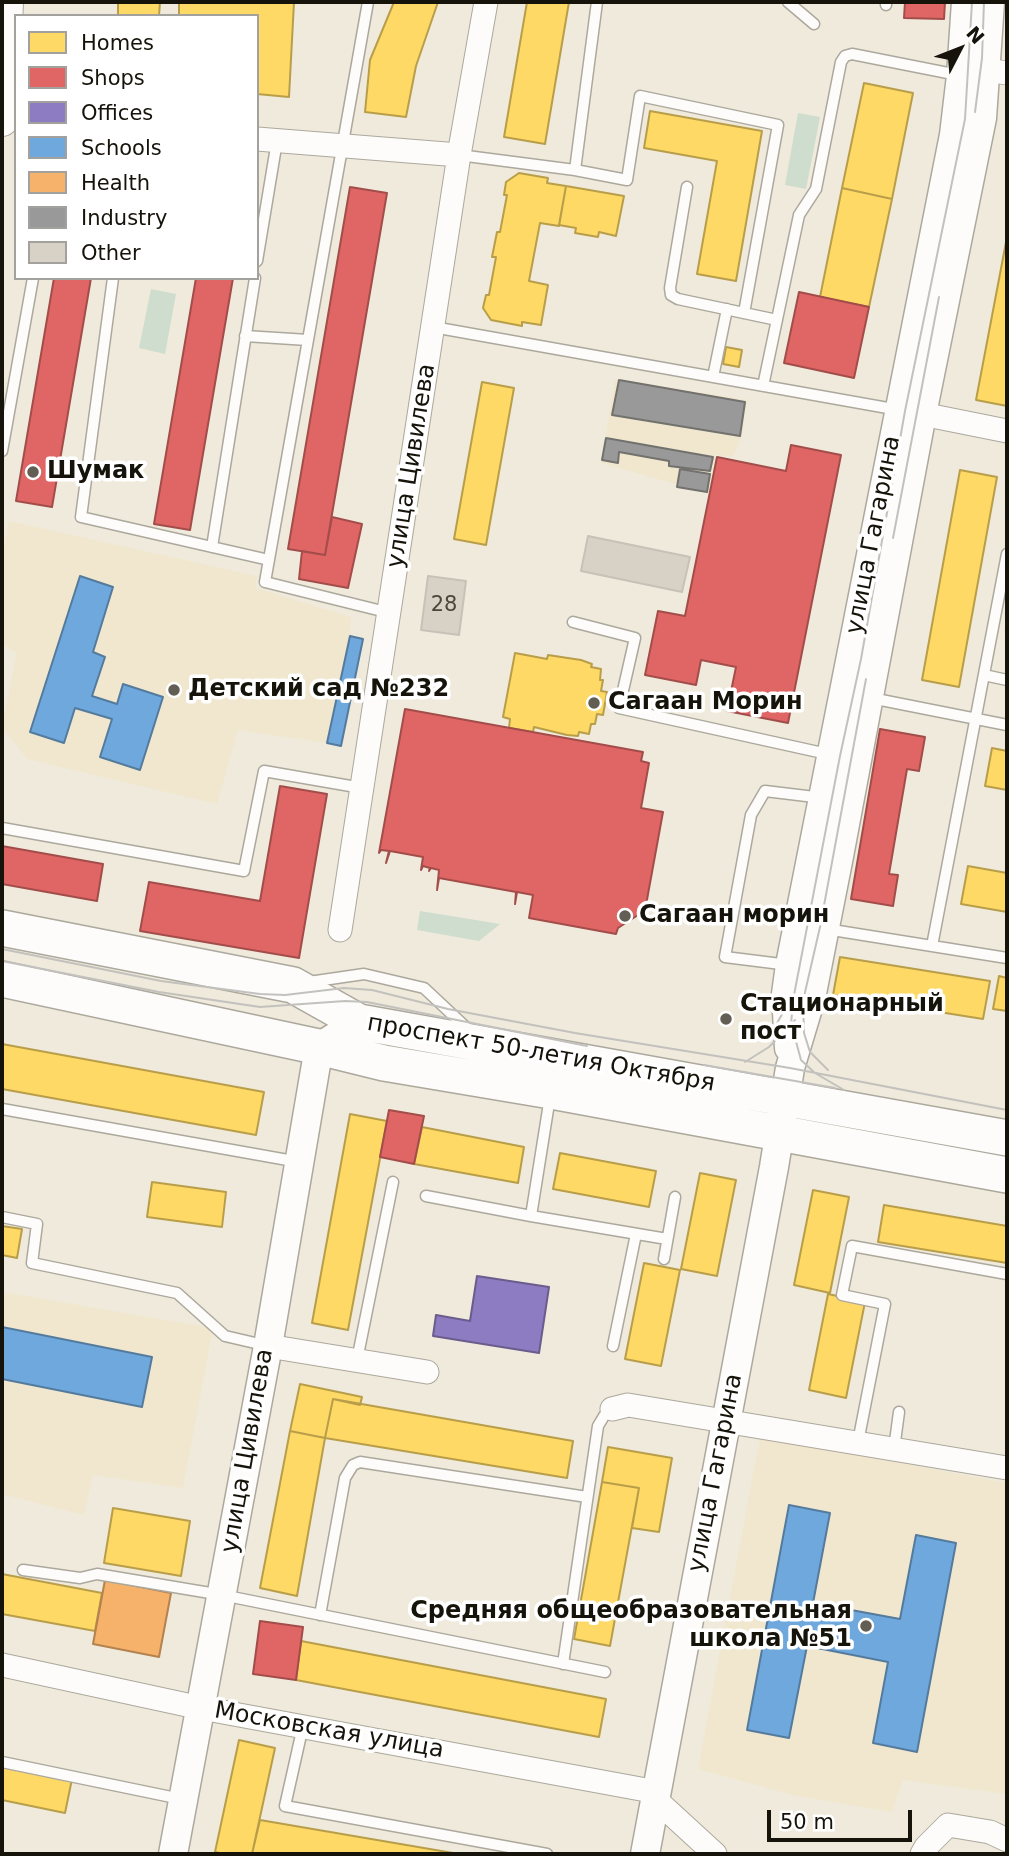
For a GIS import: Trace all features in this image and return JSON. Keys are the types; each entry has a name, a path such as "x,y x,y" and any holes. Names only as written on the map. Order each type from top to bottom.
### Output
{"main road":[{"path":"2,120 7,2"},
{"name":"проспект 50-летия Октября","path":"2,928 293,985 359,1022 1007,1138"},
{"name":"проспект 50-летия Октября","path":"2,979 384,1063 551,1091 785,1100 1007,1175"}],"street":[{"name":"улица Цивилева","path":"340,930 459,155 486,2"},
{"name":"улица Гагарина","path":"966,2 985,75"},
{"name":"улица Гагарина","path":"645,1854 785,1100 811,998 804,967 911,412 982,118 990,2"},
{"path":"267,140 459,155"},
{"path":"911,412 1007,431"},
{"name":"улица Гагарина","path":"845,757 868,697 911,412"},
{"name":"улица Гагарина","path":"785,1100 786,994 804,967 824,928 837,799"},
{"path":"319,1047 359,1022"},
{"name":"улица Цивилева","path":"173,1854 268,1346 319,1047"},
{"path":"268,1346 427,1372"},
{"path":"612,1409 628,1405 1007,1468"},
{"name":"Московская улица","path":"2,1665 201,1707 656,1795"},
{"path":"656,1795 715,1854"},
{"path":"922,1854 948,1825 990,1832 1007,1839"}],"lane":[{"path":"368,2 265,582 390,613"},
{"path":"575,170 597,2"},
{"path":"788,2 814,24"},
{"path":"763,386 799,215 816,189 841,62 845,56 852,54 985,75"},
{"path":"459,155 575,170 627,180 640,96 778,125 744,313"},
{"path":"259,237 267,140"},
{"path":"687,187 671,295 678,299 777,320"},
{"path":"2,451 33,280"},
{"path":"113,280 81,517 268,560"},
{"path":"212,547 255,280"},
{"path":"713,377 727,309"},
{"path":"433,327 911,412"},
{"path":"245,337 308,340"},
{"path":"932,946 1007,554"},
{"path":"573,622 635,638 619,708 845,757"},
{"path":"984,675 1007,680"},
{"path":"868,697 1007,725"},
{"path":"2,828 244,871 264,771 362,788"},
{"path":"804,967 725,957 751,815 765,791 837,799"},
{"path":"824,928 1007,958"},
{"path":"293,985 364,974 424,988 481,1042"},
{"path":"531,1216 551,1091"},
{"path":"2,1109 299,1163"},
{"path":"357,1360 393,1182"},
{"path":"426,1196 667,1239"},
{"path":"664,1259 675,1197"},
{"path":"2,1217 37,1224 32,1263 177,1293 225,1336 268,1346"},
{"path":"613,1346 636,1234"},
{"path":"858,1442 885,1304 842,1295 852,1245 1007,1274"},
{"path":"563,1664 598,1426 612,1409"},
{"path":"894,1449 900,1412"},
{"path":"320,1615 345,1478 348,1471 360,1462 587,1497"},
{"path":"23,1570 79,1578 97,1574 222,1595 605,1672"},
{"path":"303,1726 285,1806 547,1854"},
{"path":"2,1762 183,1799"}],"shaded area":[{"path":"615,379 747,400 742,436 733,457 716,455 708,493 601,463"},
{"name":"Детский сад №232","path":"9,521 257,576 255,588 351,617 350,636 327,743 238,730 217,804 27,759 2,727 17,653 2,644 2,555"},
{"path":"2,1292 213,1328 183,1488 93,1475 84,1515 2,1494"},
{"name":"Средняя общеобразовательная школа №51","path":"760,1437 1007,1483 1007,1794 903,1780 892,1812 793,1795 698,1769"}],"green space":[{"path":"798,113 820,117 806,189 785,185"},
{"path":"151,289 176,294 165,354 139,348"},
{"path":"420,911 500,924 479,941 417,930"}],"building: Homes":[{"path":"118,2 160,2 159,14 118,14"},
{"path":"179,2 294,2 289,97 259,94 259,14 179,14"},
{"path":"394,2 438,2 416,66 406,117 365,112 370,60"},
{"path":"527,2 569,2 545,144 504,137"},
{"path":"864,83 913,93 892,199 842,188"},
{"path":"650,111 762,131 736,281 697,274 717,161 644,148"},
{"path":"519,173 548,178 547,183 566,186 559,226 540,223 529,281 548,285 541,325 522,322 522,326 491,320 483,308 486,295 489,295 496,257 492,257 507,195 504,195 506,182"},
{"path":"566,186 624,196 616,236 599,232 598,237 575,233 576,228 559,225"},
{"path":"842,188 892,199 869,307 820,297"},
{"path":"1007,237 1007,406 976,400"},
{"path":"726,347 742,350 739,367 723,364"},
{"path":"482,382 514,388 486,545 454,539"},
{"path":"960,470 997,477 959,687 922,680"},
{"path":"515,653 547,659 548,655 581,660 592,664 591,667 601,669 601,691 607,692 603,715 597,714 589,734 579,732 578,736 567,735 534,727 533,732 509,728 510,719 503,717"},
{"path":"992,748 1007,751 1007,790 985,786"},
{"path":"968,866 1007,873 1007,912 961,904"},
{"path":"840,957 990,981 983,1019 833,995"},
{"path":"999,976 1007,978 1007,1011 993,1009"},
{"path":"2,1044 264,1092 256,1135 2,1089"},
{"path":"350,1114 387,1121 348,1330 312,1323"},
{"path":"422,1127 524,1147 518,1183 414,1164"},
{"path":"560,1153 656,1171 649,1207 553,1189"},
{"path":"700,1173 736,1180 717,1276 681,1269"},
{"path":"152,1182 226,1192 222,1227 147,1217"},
{"path":"813,1190 849,1197 830,1293 794,1285"},
{"path":"884,1205 1007,1226 1007,1263 878,1242"},
{"path":"2,1226 22,1229 17,1258 2,1255"},
{"path":"644,1263 680,1270 661,1366 625,1359"},
{"path":"828,1294 865,1302 846,1398 809,1390"},
{"path":"300,1384 362,1397 360,1405 333,1399 325,1438 290,1431"},
{"path":"333,1399 573,1441 567,1478 325,1438"},
{"path":"290,1431 325,1438 297,1596 260,1588"},
{"path":"608,1447 672,1458 659,1532 632,1528 639,1488 602,1482"},
{"path":"602,1482 639,1488 610,1646 574,1639"},
{"path":"113,1508 190,1521 181,1576 104,1563"},
{"path":"2,1574 102,1593 95,1631 2,1614"},
{"path":"301,1641 606,1699 599,1737 296,1680"},
{"path":"239,1740 275,1748 252,1854 224,1854 215,1852"},
{"path":"2,1765 72,1779 65,1813 2,1800"},
{"path":"260,1820 459,1854 252,1854"}],"building: Shops":[{"path":"905,2 945,2 944,19 904,18"},
{"path":"350,187 387,193 325,555 288,549"},
{"path":"54,280 91,280 52,507 16,501"},
{"path":"196,280 233,280 190,530 154,524"},
{"path":"799,292 869,307 854,378 784,363"},
{"path":"791,445 841,455 788,723 727,711 736,667 701,660 696,685 645,675 658,611 685,616 717,457 786,471"},
{"path":"332,517 362,524 348,588 299,579 302,551 325,555"},
{"path":"405,709 643,752 641,761 649,763 641,808 663,812 644,916 638,915 618,928 616,934 529,918 533,895 517,892 515,904 516,892 439,878 437,890 439,870 431,868 429,871 430,868 423,866 421,870 423,857 390,851 386,863 389,851 381,850 379,853"},
{"path":"880,729 925,737 919,771 907,769 889,874 898,875 893,906 851,899"},
{"path":"280,786 327,794 299,958 140,931 149,882 260,901"},
{"path":"2,846 103,864 97,901 2,884"},
{"path":"389,1110 424,1116 414,1164 380,1157"},
{"path":"260,1621 303,1627 296,1680 253,1674"}],"building: Offices":[{"path":"477,1276 549,1287 539,1353 433,1336 436,1315 470,1321"}],"building: Schools":[{"path":"80,576 113,587 93,652 105,657 92,696 117,704 123,684 163,697 140,770 100,757 112,719 75,708 64,743 30,732"},
{"path":"350,636 363,639 341,746 327,743"},
{"path":"2,1327 152,1357 142,1407 2,1379"},
{"name":"Средняя общеобразовательная школа №51","path":"789,1505 830,1513 813,1603 900,1619 916,1535 956,1543 917,1752 873,1743 888,1662 807,1646 789,1738 747,1730"}],"building: Health":[{"path":"105,1580 171,1593 159,1657 93,1644"}],"building: Industry":[{"path":"619,380 745,402 740,436 612,415"},
{"path":"606,438 713,457 710,471 669,466 669,461 619,452 618,463 602,460"},
{"path":"680,469 710,474 707,492 677,487"}],"building: Other":[{"path":"588,536 690,557 682,592 581,571"},
{"path":"428,576 466,581 459,635 421,630"}],"tram line":[{"path":"844,1090 815,1073 801,1060 791,1023 794,995 861,659 905,411 965,119 972,2"},
{"path":"975,112 982,58 984,2"},
{"path":"893,538 939,297"},
{"path":"828,1070 810,1052 804,1033 803,1001 820,927 866,679"},
{"path":"2,949 161,981 260,994 285,995 344,988 372,990 448,1009 790,1068 1007,1110"},
{"path":"2,961 159,992 260,1007 367,1002 587,1046"},
{"path":"762,1039 777,1023 791,999"},
{"path":"745,1062 769,1047 795,1020"},
{"path":"704,1065 835,1088"}],"place":[{"name":"Шумак","path":"33,472"},
{"name":"Детский сад №232","path":"174,690"},
{"name":"Сагаан Морин","path":"594,703"},
{"name":"Сагаан морин","path":"625,916"},
{"name":"Стационарный пост","path":"726,1019"},
{"name":"Средняя общеобразовательная школа №51","path":"866,1626"}]}
